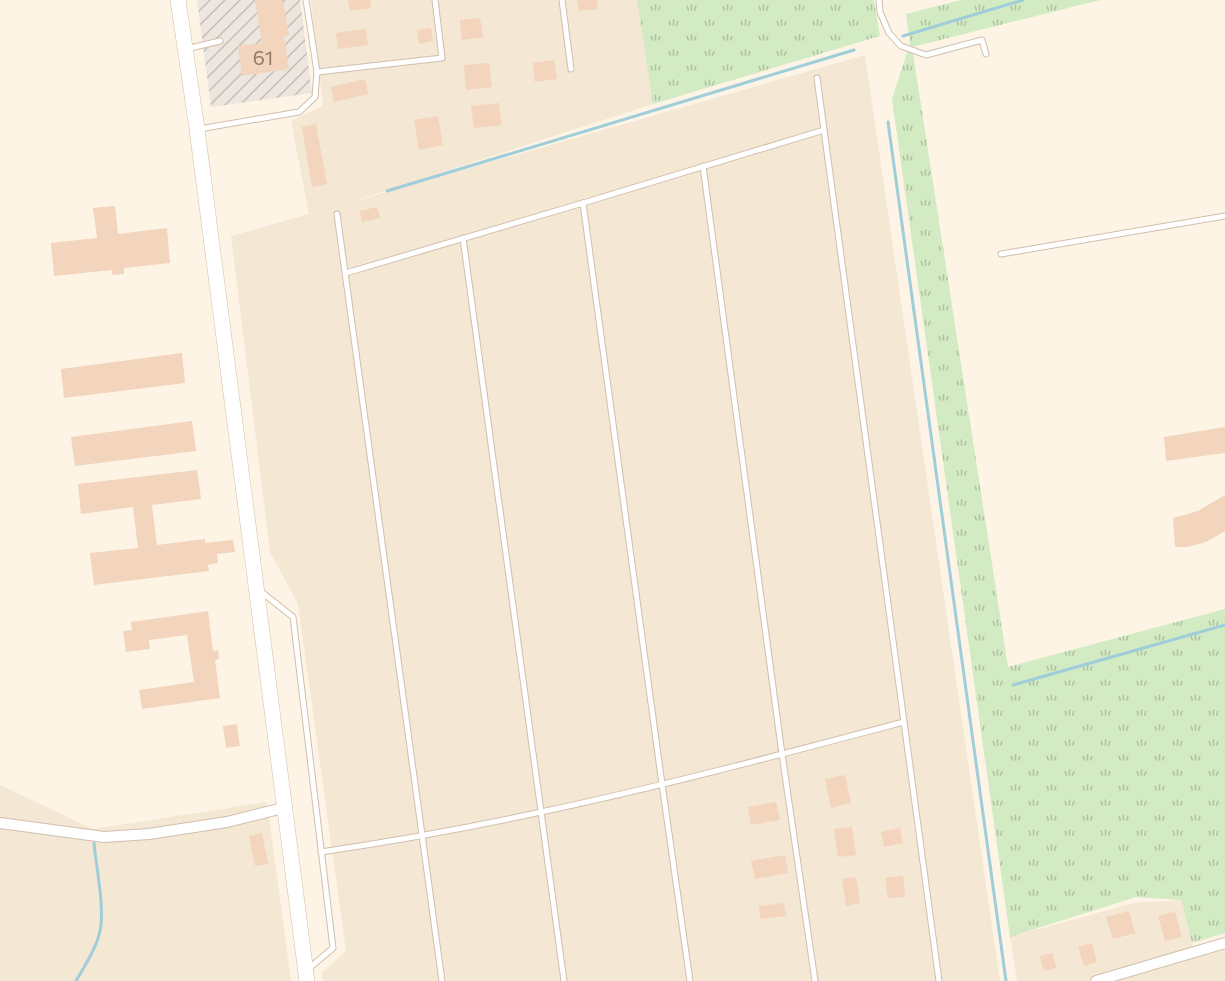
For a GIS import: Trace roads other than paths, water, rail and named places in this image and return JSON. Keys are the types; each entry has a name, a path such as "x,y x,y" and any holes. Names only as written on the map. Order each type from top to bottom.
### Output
{"street":[{"path":"178,0 197,129 306,976"},
{"path":"0,823 104,837 148,834 227,822 284,808"},
{"path":"1096,981 1225,943"}],"lane":[{"path":"197,129 299,112 315,97 316,72 306,0"},
{"path":"316,72 442,58 435,0"},
{"path":"562,0 571,69"},
{"path":"879,0 880,12 889,33 901,46 926,55 982,40 986,54"},
{"path":"185,49 219,41"},
{"path":"817,78 939,981"},
{"path":"346,273 824,130"},
{"path":"703,166 815,981"},
{"path":"583,203 690,981"},
{"path":"336,214 346,273 442,981"},
{"path":"1001,254 1225,216"},
{"path":"463,238 564,981"},
{"path":"255,587 293,618 333,948 306,976"},
{"path":"321,852 422,836 542,812 904,722"}],"waterway":[{"path":"903,36 1023,0"},
{"path":"387,191 854,50"},
{"path":"888,122 1006,981"},
{"path":"1013,685 1225,625"},
{"path":"76,981 90,957 100,931 101,899 94,843"}]}
